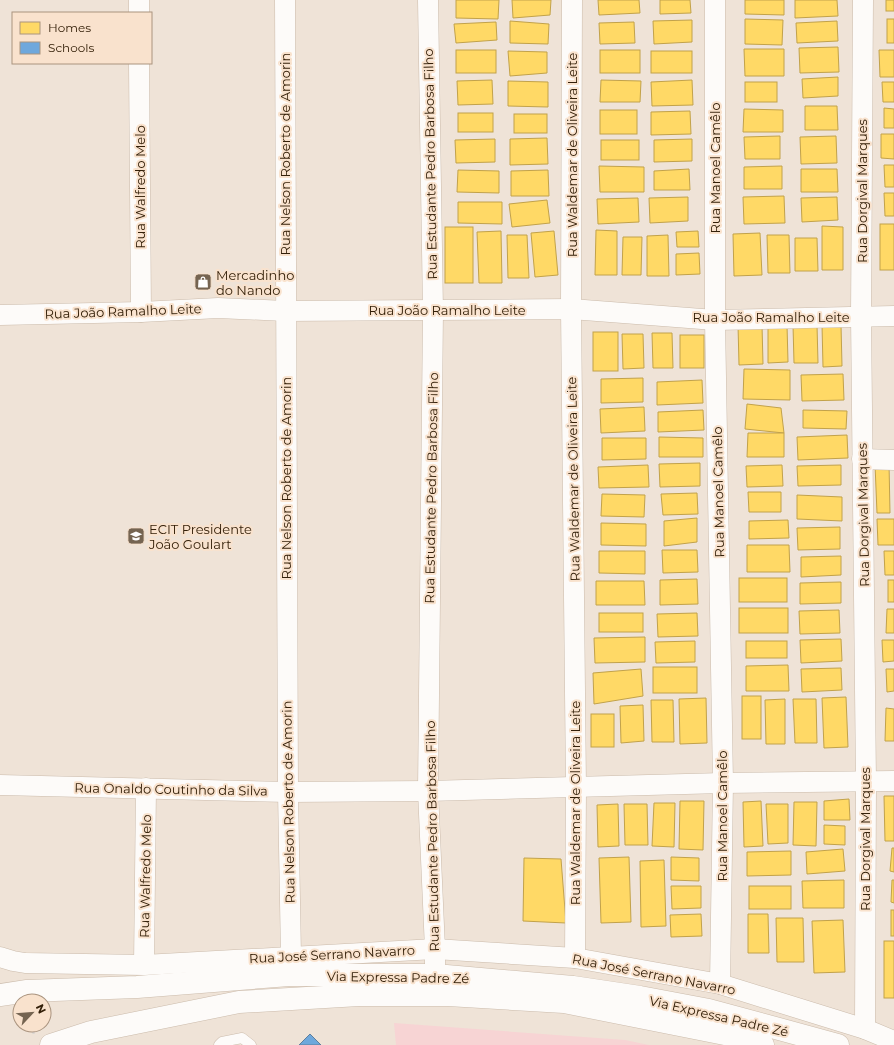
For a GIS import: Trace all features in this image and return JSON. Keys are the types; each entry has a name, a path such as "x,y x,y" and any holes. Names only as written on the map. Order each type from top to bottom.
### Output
{"main road":[{"name":"Via Expressa Padre Zé","path":"0,995 26,991 137,986 289,975 435,976 573,988 640,997 709,1010 838,1045"},
{"name":"Via Expressa Padre Zé","path":"52,1045 91,1032 239,1002 359,995 448,995 564,1002 740,1037 763,1045"}],"street":[{"path":"139,0 139,12"},
{"name":"Rua Nelson Roberto de Amorin","path":"285,0 288,792 291,956"},
{"name":"Rua Estudante Pedro Barbosa Filho","path":"428,0 433,311 428,791 436,949 435,976"},
{"name":"Rua Waldemar de Oliveira Leite","path":"572,0 571,309 576,788 575,958"},
{"name":"Rua Manoel Camêlo","path":"714,0 715,320 723,783 720,984"},
{"name":"Rua Dorgival Marques","path":"863,0 860,316 866,782 865,1029"},
{"name":"Rua Walfredo Melo","path":"139,64 141,312"},
{"name":"Rua João Ramalho Leite","path":"0,315 141,312 218,308 285,311 571,309 715,320 894,316"},
{"path":"862,459 894,460"},
{"name":"Rua Onaldo Coutinho da Silva","path":"0,785 288,792 428,791 723,783 894,781"},
{"name":"Rua Walfredo Melo","path":"144,965 146,788"},
{"name":"Rua José Serrano Navarro","path":"0,956 13,961 25,963 144,965 436,949 575,958 720,984 865,1029 894,1041"}],"lane":[{"path":"219,1045 222,1042 242,1038 251,1045"}],"shaded area":[{"path":"394,1023 625,1040 649,1045 396,1045"}],"building: Homes":[{"path":"456,0 499,0 498,19 456,18"},
{"path":"512,0 551,0 550,15 513,18"},
{"path":"598,0 639,0 640,13 599,15"},
{"path":"660,0 690,0 691,13 660,14"},
{"path":"745,0 784,0 784,15 745,14"},
{"path":"795,0 837,0 838,16 795,18"},
{"path":"886,0 894,0 894,11 886,11"},
{"path":"745,19 783,20 782,45 745,44"},
{"path":"887,19 894,19 894,43 887,43"},
{"path":"692,20 692,42 654,44 653,21"},
{"path":"510,21 549,24 548,44 510,43"},
{"path":"837,21 838,41 797,43 796,23"},
{"path":"496,22 497,40 456,43 454,24"},
{"path":"634,22 635,43 600,44 599,23"},
{"path":"838,47 839,72 800,73 799,48"},
{"path":"744,49 784,49 784,76 745,76"},
{"path":"456,50 496,50 496,73 456,73"},
{"path":"600,50 640,50 640,73 600,73"},
{"path":"879,50 894,50 894,77 880,77"},
{"path":"508,51 547,52 547,73 510,76"},
{"path":"651,51 692,51 692,73 651,73"},
{"path":"838,77 838,96 803,98 802,79"},
{"path":"492,80 493,104 458,105 457,81"},
{"path":"601,80 641,81 640,102 600,102"},
{"path":"692,80 693,105 652,106 651,82"},
{"path":"508,81 548,82 548,107 508,106"},
{"path":"745,82 777,82 777,102 745,102"},
{"path":"882,82 894,82 894,102 883,102"},
{"path":"805,106 837,106 838,130 805,130"},
{"path":"884,108 894,109 894,128 884,128"},
{"path":"744,109 783,110 783,132 743,132"},
{"path":"600,110 637,110 637,134 600,134"},
{"path":"690,111 691,134 651,135 651,112"},
{"path":"458,113 493,113 493,132 458,132"},
{"path":"514,114 547,114 547,133 514,133"},
{"path":"881,134 894,134 894,159 881,158"},
{"path":"780,136 780,159 745,159 744,137"},
{"path":"836,136 837,163 801,164 800,137"},
{"path":"547,138 548,164 510,165 510,139"},
{"path":"495,139 495,162 456,163 455,140"},
{"path":"692,139 692,161 654,162 654,140"},
{"path":"601,140 639,140 639,160 601,160"},
{"path":"884,165 894,165 894,187 885,187"},
{"path":"599,166 644,167 644,192 600,192"},
{"path":"782,166 782,189 744,189 744,167"},
{"path":"689,169 690,190 654,190 654,171"},
{"path":"801,169 837,169 838,192 801,192"},
{"path":"458,170 499,171 499,193 457,192"},
{"path":"548,170 549,196 511,196 511,171"},
{"path":"884,193 894,193 894,216 885,216"},
{"path":"784,196 785,223 744,224 743,197"},
{"path":"688,197 688,221 650,223 649,198"},
{"path":"837,197 838,220 802,222 801,198"},
{"path":"638,198 639,222 598,224 597,199"},
{"path":"547,200 550,223 512,227 509,204"},
{"path":"458,202 502,202 502,224 458,223"},
{"path":"880,224 894,224 894,270 880,270"},
{"path":"822,226 843,227 843,270 822,270"},
{"path":"445,227 473,227 473,283 445,283"},
{"path":"596,230 617,231 617,275 595,275"},
{"path":"501,231 502,283 479,283 477,232"},
{"path":"554,231 558,275 535,277 531,233"},
{"path":"698,231 699,247 677,247 676,232"},
{"path":"760,233 762,275 734,276 733,234"},
{"path":"507,235 527,235 529,278 508,278"},
{"path":"668,235 669,276 647,276 647,236"},
{"path":"767,235 789,235 790,273 768,273"},
{"path":"623,237 642,237 641,275 622,275"},
{"path":"795,238 817,238 818,271 795,271"},
{"path":"699,253 700,274 676,275 676,254"},
{"path":"738,325 762,325 763,364 739,365"},
{"path":"787,325 788,362 768,363 768,326"},
{"path":"793,325 817,325 818,363 794,363"},
{"path":"822,325 841,325 842,366 823,367"},
{"path":"593,332 618,332 618,371 593,371"},
{"path":"652,333 672,333 673,368 653,368"},
{"path":"622,334 643,334 644,368 623,369"},
{"path":"680,335 704,335 704,368 680,368"},
{"path":"744,369 790,370 790,400 743,399"},
{"path":"843,374 844,400 802,401 801,375"},
{"path":"643,378 643,402 601,403 601,379"},
{"path":"702,380 703,403 657,405 657,382"},
{"path":"747,404 781,408 784,433 745,429"},
{"path":"644,407 645,431 601,433 600,409"},
{"path":"703,410 704,430 658,432 658,412"},
{"path":"803,410 847,411 846,429 803,428"},
{"path":"748,433 784,433 784,457 747,457"},
{"path":"847,435 848,458 798,460 797,437"},
{"path":"659,437 703,438 703,457 659,457"},
{"path":"602,438 646,438 646,459 602,460"},
{"path":"700,463 700,486 660,487 659,464"},
{"path":"889,463 890,513 877,513 875,464"},
{"path":"648,465 649,487 599,488 598,467"},
{"path":"782,465 783,486 747,487 746,466"},
{"path":"841,465 841,485 798,486 797,466"},
{"path":"748,492 781,492 781,512 749,512"},
{"path":"697,493 698,514 663,515 661,494"},
{"path":"602,494 645,495 644,517 601,516"},
{"path":"797,495 842,497 842,521 797,519"},
{"path":"697,518 697,542 664,546 664,521"},
{"path":"877,519 894,519 894,545 878,545"},
{"path":"788,520 789,538 749,539 749,521"},
{"path":"601,523 646,524 646,546 601,545"},
{"path":"840,527 840,549 798,550 797,528"},
{"path":"747,545 789,545 790,572 747,572"},
{"path":"662,550 697,550 698,572 663,573"},
{"path":"599,551 645,551 645,574 599,573"},
{"path":"884,551 894,551 894,575 885,575"},
{"path":"841,556 841,575 801,577 801,557"},
{"path":"739,578 787,578 787,602 739,602"},
{"path":"697,579 698,604 660,605 660,580"},
{"path":"888,580 894,580 894,602 888,602"},
{"path":"596,581 644,581 645,605 596,605"},
{"path":"841,582 841,603 800,604 800,583"},
{"path":"739,608 788,608 788,633 739,633"},
{"path":"887,609 894,609 894,633 886,633"},
{"path":"839,610 840,633 800,634 799,611"},
{"path":"599,613 643,613 643,632 599,632"},
{"path":"697,613 698,636 658,637 657,614"},
{"path":"645,637 645,662 595,663 594,638"},
{"path":"841,639 842,661 801,663 800,640"},
{"path":"882,640 894,640 894,661 883,662"},
{"path":"695,641 695,662 656,663 655,642"},
{"path":"746,641 787,641 787,658 746,658"},
{"path":"788,665 789,691 746,691 746,666"},
{"path":"653,667 697,667 697,693 653,693"},
{"path":"841,668 842,690 802,692 801,669"},
{"path":"641,669 643,696 594,704 593,673"},
{"path":"886,669 894,669 894,691 887,692"},
{"path":"742,696 761,696 761,739 742,739"},
{"path":"846,697 848,747 824,748 822,698"},
{"path":"706,698 707,743 680,744 679,699"},
{"path":"785,699 785,744 766,744 765,700"},
{"path":"793,699 816,699 817,743 795,743"},
{"path":"651,700 673,700 674,742 652,742"},
{"path":"643,705 644,741 621,743 620,706"},
{"path":"886,708 894,709 894,741 885,741"},
{"path":"591,714 614,714 614,747 591,747"},
{"path":"884,796 894,796 894,841 885,841"},
{"path":"849,799 850,820 824,820 824,801"},
{"path":"680,801 704,801 703,850 679,849"},
{"path":"761,801 763,846 744,847 743,802"},
{"path":"794,802 817,802 816,846 793,845"},
{"path":"654,803 675,803 674,847 652,846"},
{"path":"618,804 619,846 598,847 597,805"},
{"path":"624,804 647,804 648,845 625,845"},
{"path":"766,804 788,804 788,843 768,844"},
{"path":"824,825 845,826 845,845 824,844"},
{"path":"892,848 894,848 894,872 890,871"},
{"path":"843,849 845,871 807,874 806,852"},
{"path":"791,851 791,875 747,876 747,852"},
{"path":"629,857 631,922 601,923 599,858"},
{"path":"671,857 699,858 699,881 671,880"},
{"path":"524,858 561,859 566,923 523,921"},
{"path":"664,860 666,926 641,927 640,861"},
{"path":"844,880 844,908 803,908 802,881"},
{"path":"892,880 894,880 894,903 891,902"},
{"path":"671,886 701,886 701,908 672,909"},
{"path":"749,886 791,886 791,909 749,909"},
{"path":"891,910 894,910 894,936 891,936"},
{"path":"701,914 702,936 671,937 670,915"},
{"path":"748,914 768,914 769,953 748,953"},
{"path":"776,918 803,918 804,962 777,962"},
{"path":"843,920 845,972 814,973 812,921"},
{"path":"884,941 894,941 894,998 884,998"}],"building: Schools":[{"path":"310,1034 321,1045 299,1045"}],"place":[{"name":"Mercadinho do Nando","path":"203,282"},
{"name":"ECIT Presidente João Goulart","path":"136,536"}]}
